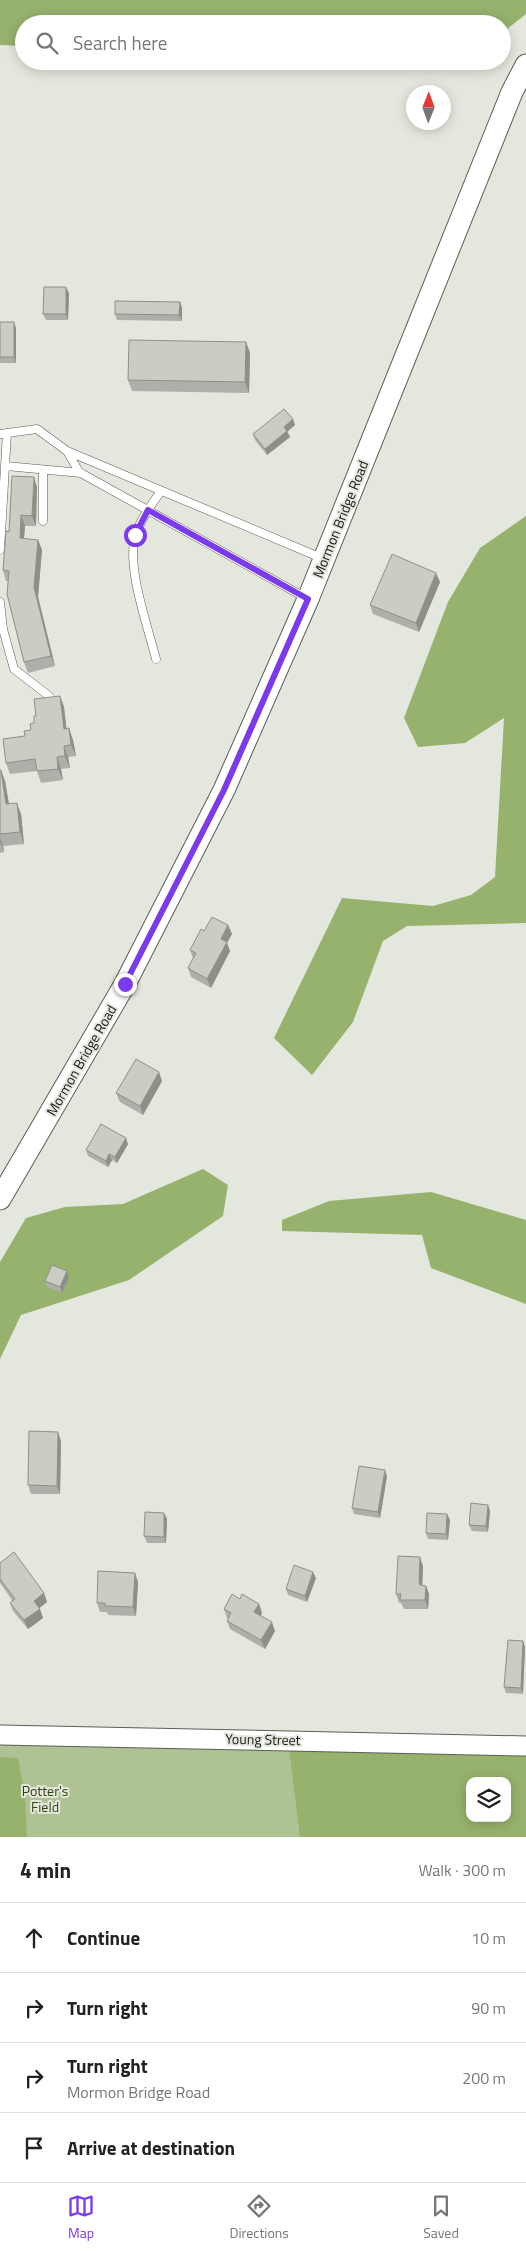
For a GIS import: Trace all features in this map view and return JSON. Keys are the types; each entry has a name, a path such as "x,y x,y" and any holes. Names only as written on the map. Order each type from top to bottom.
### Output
{"main road":[{"name":"Mormon Bridge Road","path":"0,1199 134,967 224,790 308,599 512,92 526,65"}],"street":[{"name":"Young Street","path":"0,1735 526,1746"}],"lane":[{"path":"0,550 6,466 4,434 37,429 67,452 324,558"},
{"path":"67,452 81,473"},
{"path":"6,466 81,473 308,599"},
{"path":"43,470 43,521"},
{"path":"156,659 132,563 135,535 148,510 162,491"},
{"path":"0,602 3,629 14,669 49,696"}],"green space":[{"path":"0,0 526,0 526,14 511,26 511,15 15,15 15,46 0,45"},
{"path":"526,516 526,923 407,926 383,941 353,1022 312,1075 274,1038 342,898 433,906 471,895 495,877 504,718 465,743 418,747 404,718 448,602 480,548"},
{"path":"203,1169 228,1185 223,1216 129,1280 21,1315 0,1359 0,1262 26,1218 65,1207 123,1204"},
{"path":"431,1192 526,1220 526,1304 431,1268 422,1235 282,1231 282,1220 329,1201"},
{"name":"Potter's Field","path":"0,1741 526,1753 526,1837 0,1837"},
{"path":"289,1748 526,1753 526,1837 300,1837"},
{"path":"0,1757 18,1758 25,1796 27,1837 0,1837"}],"building":[{"path":"44,287 66,287 66,314 43,314"},
{"path":"115,301 180,302 179,315 115,314"},
{"path":"0,322 14,322 14,357 0,357"},
{"path":"129,340 246,342 245,382 128,380"},
{"path":"284,409 293,419 284,427 287,431 265,449 253,434"},
{"path":"12,476 34,477 32,516 21,515 20,538 38,540 34,587 51,656 24,662 7,594 9,571 3,570 6,531 9,532"},
{"path":"392,554 436,573 416,623 370,605"},
{"path":"60,696 64,729 69,728 71,745 64,746 65,756 57,757 58,769 37,771 35,759 6,763 3,739 25,736 24,731 31,730 30,724 34,723 34,716 36,716 34,699"},
{"path":"0,770 6,804 17,803 20,832 0,834"},
{"path":"212,917 228,925 221,939 227,942 207,979 188,968 196,953 190,950 201,929 204,931"},
{"path":"136,1059 159,1072 140,1106 116,1093"},
{"path":"101,1124 126,1138 115,1157 109,1154 106,1161 86,1150"},
{"path":"52,1265 67,1271 60,1287 45,1281"},
{"path":"29,1431 58,1432 57,1486 28,1485"},
{"path":"359,1466 385,1470 378,1512 352,1508"},
{"path":"471,1503 488,1505 486,1526 469,1525"},
{"path":"145,1512 164,1513 164,1537 144,1536"},
{"path":"427,1513 447,1514 446,1534 426,1533"},
{"path":"14,1552 44,1593 34,1601 40,1609 24,1620 10,1603 15,1599 0,1579 0,1563"},
{"path":"398,1556 420,1557 419,1582 420,1585 426,1586 425,1600 400,1600 401,1594 396,1594"},
{"path":"294,1565 313,1572 305,1596 286,1589"},
{"path":"98,1571 135,1573 133,1607 105,1606 105,1603 97,1603"},
{"path":"232,1594 240,1599 242,1594 259,1604 254,1612 272,1622 261,1640 227,1621 231,1613 224,1609"},
{"path":"508,1640 523,1641 521,1688 504,1687"}],"route":[{"path":"125,984 224,790 308,599 148,510 135,535"}]}
